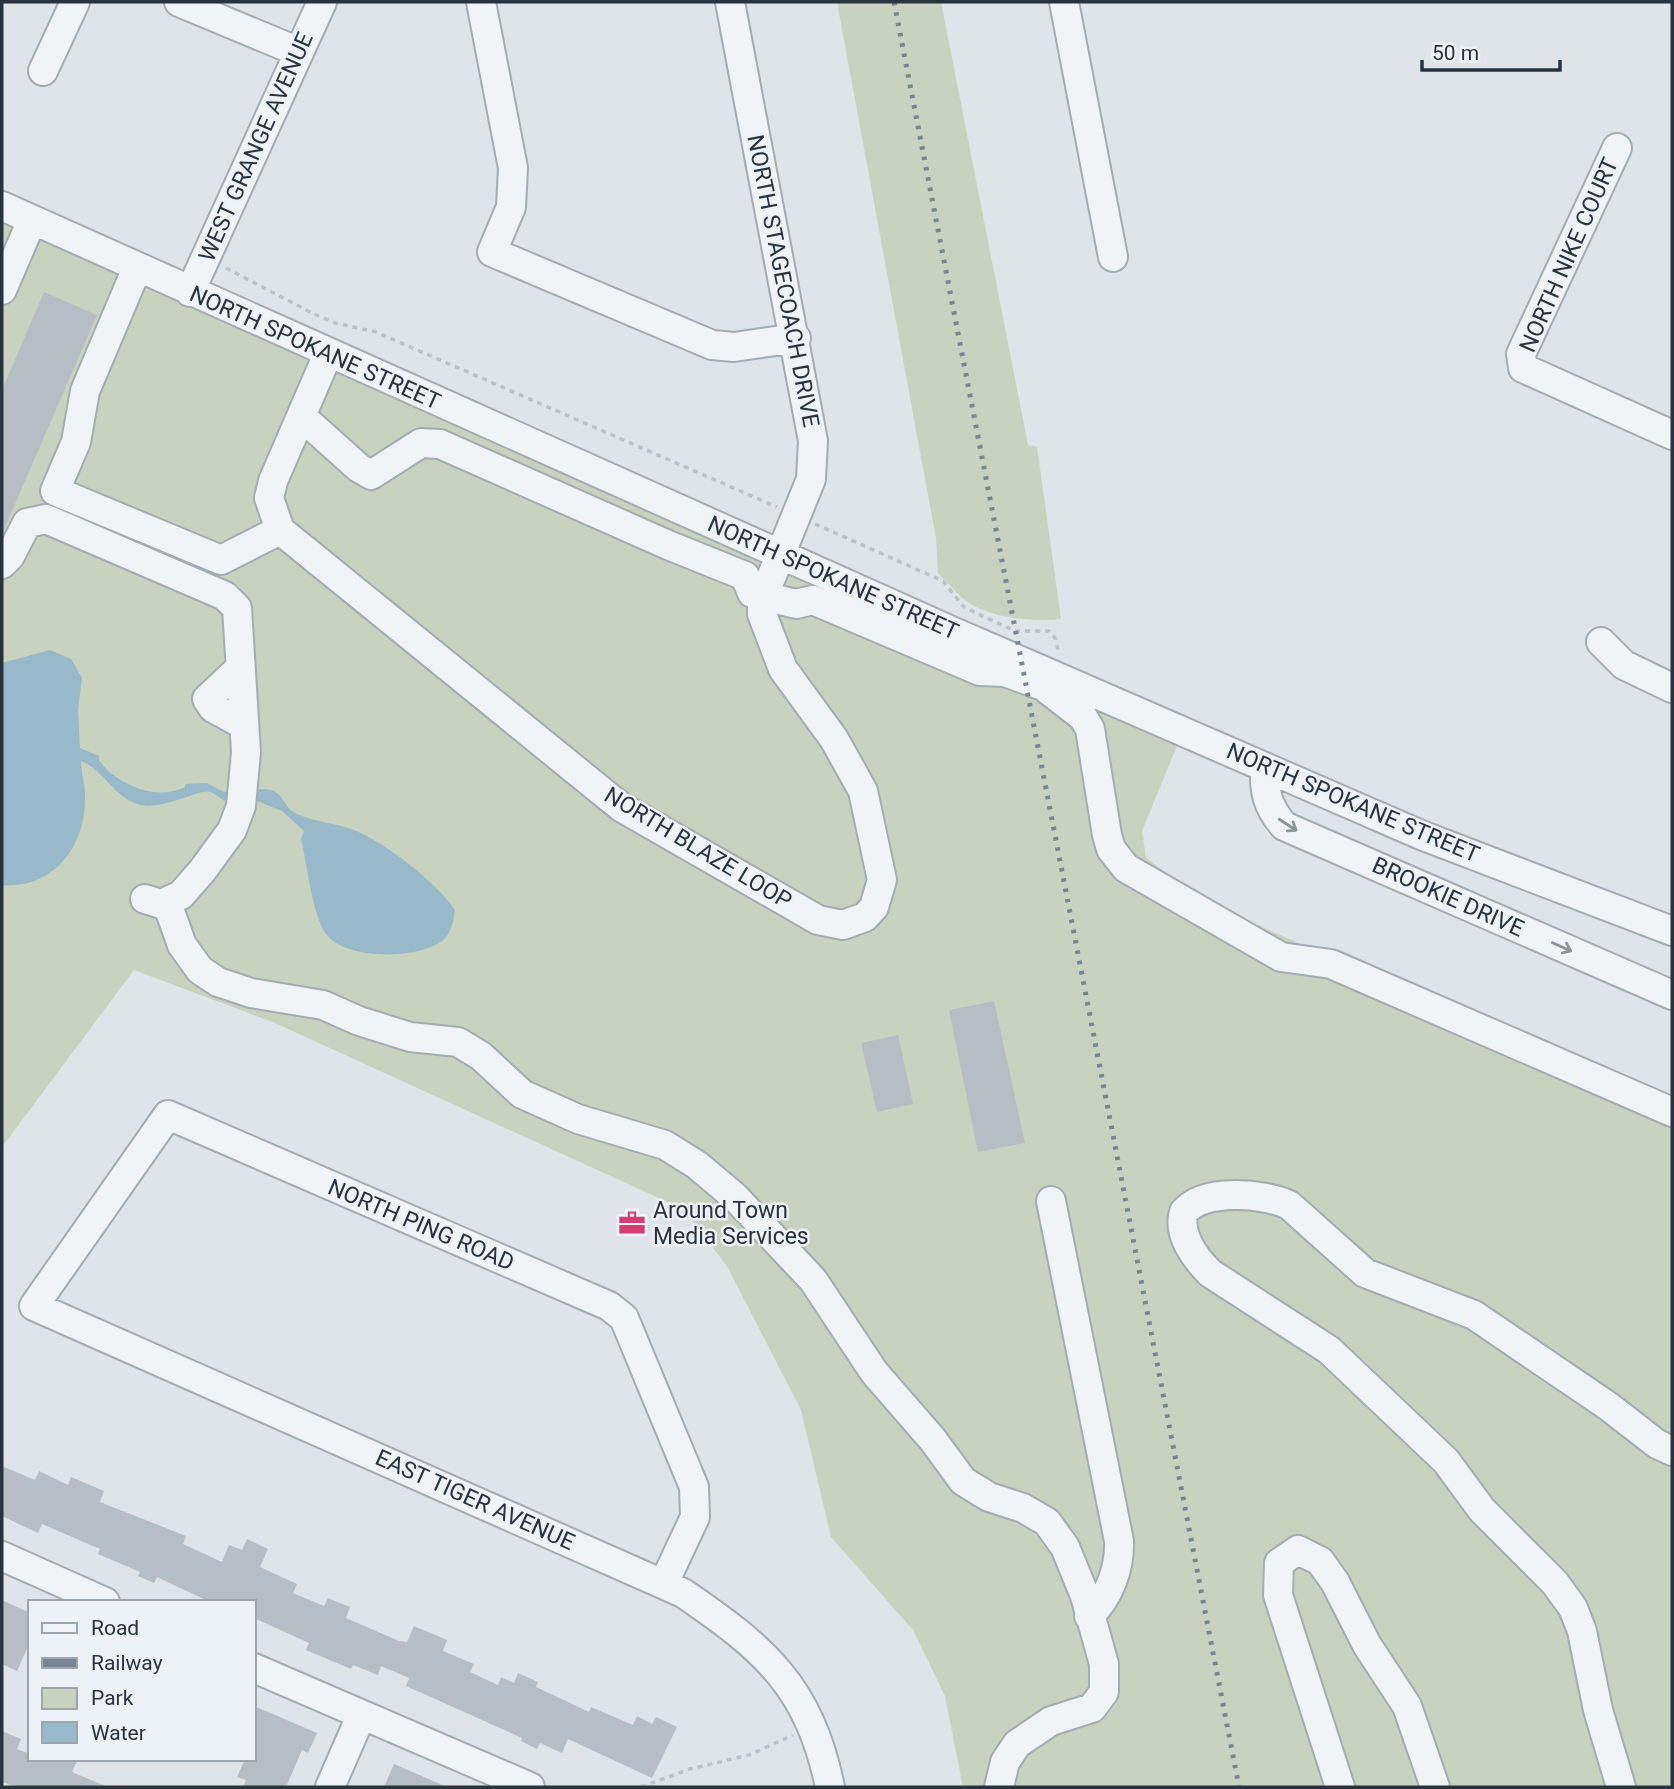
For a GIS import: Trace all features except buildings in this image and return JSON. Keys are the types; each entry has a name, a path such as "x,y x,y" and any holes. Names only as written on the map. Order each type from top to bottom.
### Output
{"street":[{"path":"43,71 75,2"},
{"path":"179,2 299,52"},
{"name":"WEST GRANGE AVENUE","path":"190,292 321,2"},
{"path":"481,2 513,168 511,207 492,252 712,345 734,347 796,338"},
{"name":"NORTH STAGECOACH DRIVE","path":"730,2 796,338 813,441 811,479 782,556"},
{"path":"1064,2 1113,257"},
{"name":"NORTH NIKE COURT","path":"1617,148 1521,354 1523,368 1672,435"},
{"name":"NORTH SPOKANE STREET","path":"2,206 782,556 1421,835 1672,931"},
{"path":"2,290 32,220"},
{"path":"137,268 85,391 76,442 55,491 221,561 280,530 269,498 273,481 328,354"},
{"path":"302,416 359,468 371,475 408,449 432,441 745,576 752,593 796,604 813,600 980,671 1024,678 1057,695 1083,717 1090,729 1100,806 1111,849 1126,868 1177,900 1226,923 1281,957 1318,961 1340,968 1672,1112"},
{"path":"2,564 10,556 27,523 46,519 225,596 237,608 246,775 236,821 196,879 156,901 200,970 218,982 251,993 323,1005 370,1025 410,1037 458,1042 481,1056 522,1094 578,1119 665,1145 697,1165 735,1197 813,1280 874,1373 933,1440 962,1481 989,1497 1036,1514 1055,1531 1080,1583 1104,1669 1100,1699 1092,1708 1041,1726 1017,1744 1005,1762 999,1787"},
{"name":"NORTH BLAZE LOOP","path":"280,530 621,807 818,920 830,925 855,922 866,917 874,908 882,880 863,791 834,739 783,669 762,614 764,596"},
{"path":"764,596 782,556"},
{"path":"1601,642 1624,666 1672,688"},
{"name":"BROOKIE DRIVE","path":"1265,767 1264,792 1270,810 1284,826 1672,995"},
{"name":"NORTH PING ROAD","path":"34,1307 168,1115 609,1306 624,1318 694,1487 695,1517 664,1583"},
{"path":"1620,1787 1598,1710 1582,1631 1573,1608 1561,1591 1482,1510 1446,1461 1329,1350 1210,1273 1198,1261 1184,1231 1184,1212 1202,1201 1231,1195 1274,1198 1289,1205 1365,1273 1474,1315 1608,1406 1657,1444 1672,1451"},
{"path":"1051,1201 1118,1541 1119,1555 1114,1578 1097,1609 1089,1616"},
{"name":"EAST TIGER AVENUE","path":"34,1307 664,1583 741,1632 772,1661 800,1701 819,1741 830,1787"},
{"path":"1340,1787 1278,1595 1279,1563 1298,1549 1320,1561 1335,1582 1374,1657 1407,1706 1435,1787"},
{"path":"2,1556 101,1600"},
{"path":"256,1669 530,1787"},
{"path":"330,1787 362,1716"}],"path":[{"path":"205,257 314,314 335,323 376,332 943,581 963,607 1015,631 1049,631 1055,638 1059,653"},
{"path":"641,1787 690,1769 749,1755 795,1735"}],"green space":[{"path":"837,2 941,2 1028,445 1037,447 1061,619 1023,619 983,610 961,597 938,573 936,538"},
{"path":"2,206 1183,731 1142,831 1146,858 1205,902 1672,1107 1672,1787 963,1787 945,1696 913,1630 831,1537 801,1410 727,1266 683,1209 275,1023 134,970 2,1147"}],"water":[{"path":"50,650 71,659 82,678 78,710 80,748 99,756 99,761 109,772 146,791 176,791 185,787 185,784 207,783 224,792 236,789 236,798 225,801 211,792 205,792 158,805 137,804 121,795 96,770 81,761 85,794 84,817 72,848 63,862 36,880 2,885 2,663"},
{"path":"260,789 274,791 297,814 367,836 409,864 447,899 455,910 446,937 428,948 397,954 364,952 336,943 326,934 317,914 301,839 304,831 282,811 257,801 255,795"}],"railway":[{"path":"894,2 1239,1787"}],"place":[{"name":"Around Town Media Services","path":"632,1223"}]}
